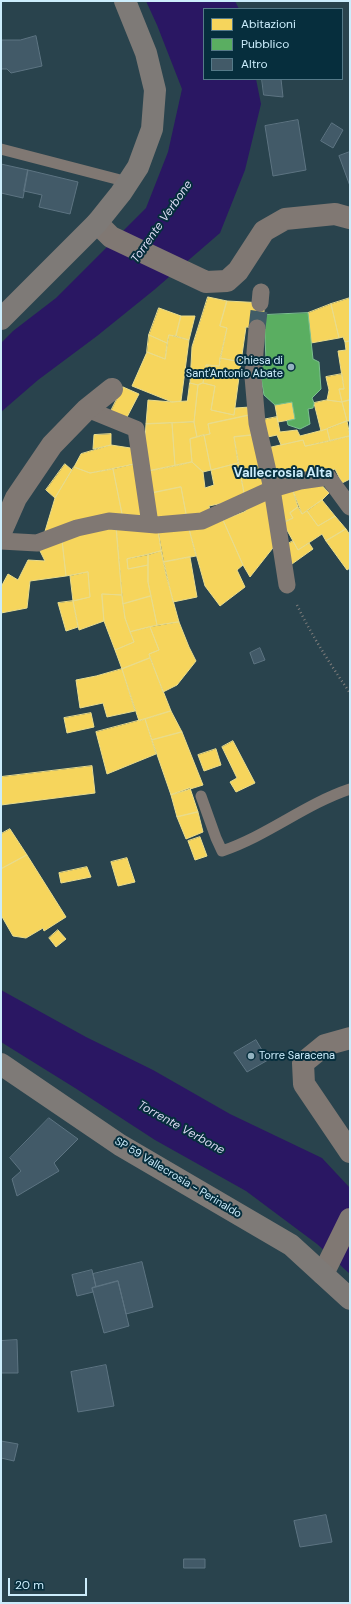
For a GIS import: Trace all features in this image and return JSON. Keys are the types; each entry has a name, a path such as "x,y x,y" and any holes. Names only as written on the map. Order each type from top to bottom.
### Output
{"main road":[{"path":"1,319 104,230 128,182 138,167 152,129 156,90 146,53 125,1"},
{"name":"SP 59 Vallecrosia - Perinaldo","path":"1,1064 120,1145 327,1267 350,1300"}],"street":[{"path":"104,230 206,282 227,281 238,271 264,231 285,219 335,214 350,218"},
{"path":"257,328 253,377 257,423 272,489 286,585"},
{"path":"1,532 16,498 52,445 87,409 112,389"},
{"path":"87,409 136,429 150,524"},
{"path":"1,541 37,543 77,528 109,521 156,525 202,521 272,489 300,481 328,477 344,487 350,507"},
{"path":"350,1038 325,1044 303,1063 304,1084 350,1152"},
{"path":"327,1267 350,1218"}],"lane":[{"path":"1,149 128,182"},
{"path":"201,796 222,851 236,846 314,805 350,789"}],"path":[{"path":"286,585 308,627 331,665 350,692"}],"water":[{"name":"Torrente Verbone","path":"146,1 235,1 238,8 203,8 203,80 256,80 261,104 245,170 220,233 154,290 97,336 38,380 1,412 1,343 13,331 56,298 146,208 168,152 182,89"},
{"name":"Torrente Verbone","path":"1,990 86,1037 153,1070 230,1114 322,1158 350,1188 350,1274 317,1244 246,1191 155,1140 1,1042"}],"building: Abitazioni":[{"path":"208,297 227,301 220,326 227,328 219,366 206,365 203,383 198,385 190,383 192,347"},
{"path":"350,298 350,341 345,342 343,337 339,338 331,304"},
{"path":"227,301 264,303 264,328 246,327 241,362 220,358 227,328 220,326"},
{"path":"331,304 339,338 311,343 308,313"},
{"path":"159,308 181,316 176,336 169,335 167,343 149,335"},
{"path":"181,316 195,316 189,340 176,336"},
{"path":"149,335 167,343 165,359 147,352"},
{"path":"169,335 189,340 181,401 172,402 132,386 147,352 165,359"},
{"path":"350,341 350,400 342,402 339,389 344,389 338,351 346,350 345,342"},
{"path":"220,358 241,362 234,415 211,410 215,386 203,383 206,365 219,366"},
{"path":"342,374 344,389 339,389 342,402 327,400 329,390 326,377"},
{"path":"190,383 198,385 194,422 146,424 148,400 172,402 187,401"},
{"path":"203,383 215,386 211,410 234,415 235,408 250,407 250,415 208,424 210,434 197,437 194,422 198,385"},
{"path":"123,387 139,394 126,419 111,411"},
{"path":"327,400 342,402 347,421 321,431 314,403"},
{"path":"350,400 350,421 347,421 342,402"},
{"path":"292,402 295,419 278,422 275,405"},
{"path":"250,415 253,435 234,437 238,463 211,470 204,435 210,434 208,424"},
{"path":"277,417 280,432 297,430 300,436 327,429 330,441 305,446 303,440 281,445 277,435 263,438 262,420"},
{"path":"347,421 350,436 330,441 327,429"},
{"path":"194,422 197,437 190,439 192,462 175,466 172,423"},
{"path":"172,423 175,466 149,471 145,440 146,424"},
{"path":"111,434 111,445 93,449 94,435"},
{"path":"204,435 211,470 203,472 192,462 190,439"},
{"path":"253,435 266,485 244,493 234,437"},
{"path":"350,436 350,479 342,483 335,469 324,473 275,482 267,448 303,440 305,446"},
{"path":"111,445 137,449 140,463 90,473 74,467 81,454"},
{"path":"192,462 203,472 205,488 214,485 211,470 238,463 244,493 241,499 209,506 211,515 187,519 181,487 152,493 149,471"},
{"path":"140,463 146,518 122,514 113,469"},
{"path":"65,464 72,470 55,498 46,490"},
{"path":"74,467 90,473 113,469 122,514 43,538 55,498"},
{"path":"317,480 329,493 322,500 302,514 292,488"},
{"path":"181,487 187,519 156,522 152,493"},
{"path":"292,488 298,507 290,513 293,518 274,526 276,544 250,577 223,520 246,511 241,499"},
{"path":"322,500 335,516 318,526 307,511"},
{"path":"298,507 302,514 307,511 318,526 335,516 346,529 326,541 322,534 298,550 283,523 293,518 290,513"},
{"path":"223,520 243,565 237,570 245,587 220,606 205,586 189,529"},
{"path":"116,524 158,529 161,551 127,559 128,569 148,565 148,582 151,596 123,604"},
{"path":"116,524 122,595 102,594 104,621 79,630 73,601 90,597 88,572 66,576 62,540"},
{"path":"158,529 189,529 196,556 164,562"},
{"path":"346,529 350,535 350,568 347,570 326,541"},
{"path":"62,540 66,576 30,581 27,608 1,613 1,587 8,574 18,580 28,560 45,561 38,547"},
{"path":"293,541 298,550 309,543 313,549 292,564 278,549"},
{"path":"161,551 179,622 157,625 148,582 148,555"},
{"path":"148,555 148,565 128,569 127,559"},
{"path":"190,557 197,597 173,602 164,562"},
{"path":"88,572 90,597 73,601 70,576"},
{"path":"102,594 122,595 125,618 134,642 115,650 104,621"},
{"path":"151,596 157,625 130,632 125,618 123,604"},
{"path":"73,601 78,627 66,631 58,603"},
{"path":"179,622 196,661 177,685 163,692 149,654 159,650 150,627"},
{"path":"150,627 159,650 149,654 150,658 122,669 115,650 134,642 130,632"},
{"path":"150,658 171,711 139,721 122,669"},
{"path":"122,669 135,711 107,717 103,703 80,708 76,680"},
{"path":"171,711 182,732 152,740 145,719"},
{"path":"91,713 94,727 67,733 64,718"},
{"path":"145,719 156,754 107,774 96,732"},
{"path":"182,732 203,785 171,795 152,740"},
{"path":"233,741 255,783 236,792 230,782 237,778 222,747"},
{"path":"216,749 221,765 204,771 198,755"},
{"path":"92,766 95,793 1,805 1,777"},
{"path":"190,788 198,812 177,817 171,795"},
{"path":"198,812 203,832 186,839 177,817"},
{"path":"10,829 27,855 1,869 1,834"},
{"path":"200,837 207,856 195,860 188,841"},
{"path":"27,855 66,917 44,931 43,928 26,938 13,936 1,915 1,869"},
{"path":"127,858 135,882 118,886 111,862"},
{"path":"87,867 91,877 61,883 59,873"},
{"path":"58,930 66,939 56,947 49,938"}],"building: Pubblico":[{"name":"Chiesa di Sant'Antonio Abate","path":"308,313 313,359 319,362 321,389 312,398 314,403 313,408 308,409 310,424 300,429 288,425 287,421 295,419 292,402 275,405 264,395 260,372 266,360 264,315"}],"building: Altro":[{"path":"36,36 42,66 11,73 7,69 1,69 1,40 20,40"},
{"path":"262,80 281,80 283,97 264,95"},
{"path":"298,120 306,170 273,176 265,126"},
{"path":"332,123 343,130 333,148 321,141"},
{"path":"350,152 350,186 339,156"},
{"path":"1,164 28,170 23,198 1,193"},
{"path":"28,170 78,182 70,214 39,207 42,195 24,191"},
{"path":"260,648 265,660 254,664 250,653"},
{"name":"Torre Saracena","path":"256,1040 268,1060 247,1072 234,1053"},
{"path":"49,1118 78,1139 54,1163 59,1171 17,1196 12,1179 21,1171 10,1158"},
{"path":"142,1262 153,1307 126,1314 118,1281 96,1287 93,1274"},
{"path":"92,1270 96,1287 92,1288 93,1292 77,1296 72,1275"},
{"path":"118,1281 129,1326 104,1333 92,1288"},
{"path":"17,1340 18,1373 1,1373 1,1341"},
{"path":"106,1365 114,1406 78,1412 71,1372"},
{"path":"1,1441 18,1444 14,1461 1,1458"},
{"path":"326,1515 332,1542 300,1547 294,1521"},
{"path":"184,1559 205,1559 205,1568 184,1568"}],"tunnel":[{"path":"257,328 260,303"}],"place":[{"name":"Chiesa di Sant'Antonio Abate","path":"291,367"},
{"name":"Torre Saracena","path":"251,1056"}],"district":[{"name":"Vallecrosia Alta","path":"283,474"}]}
